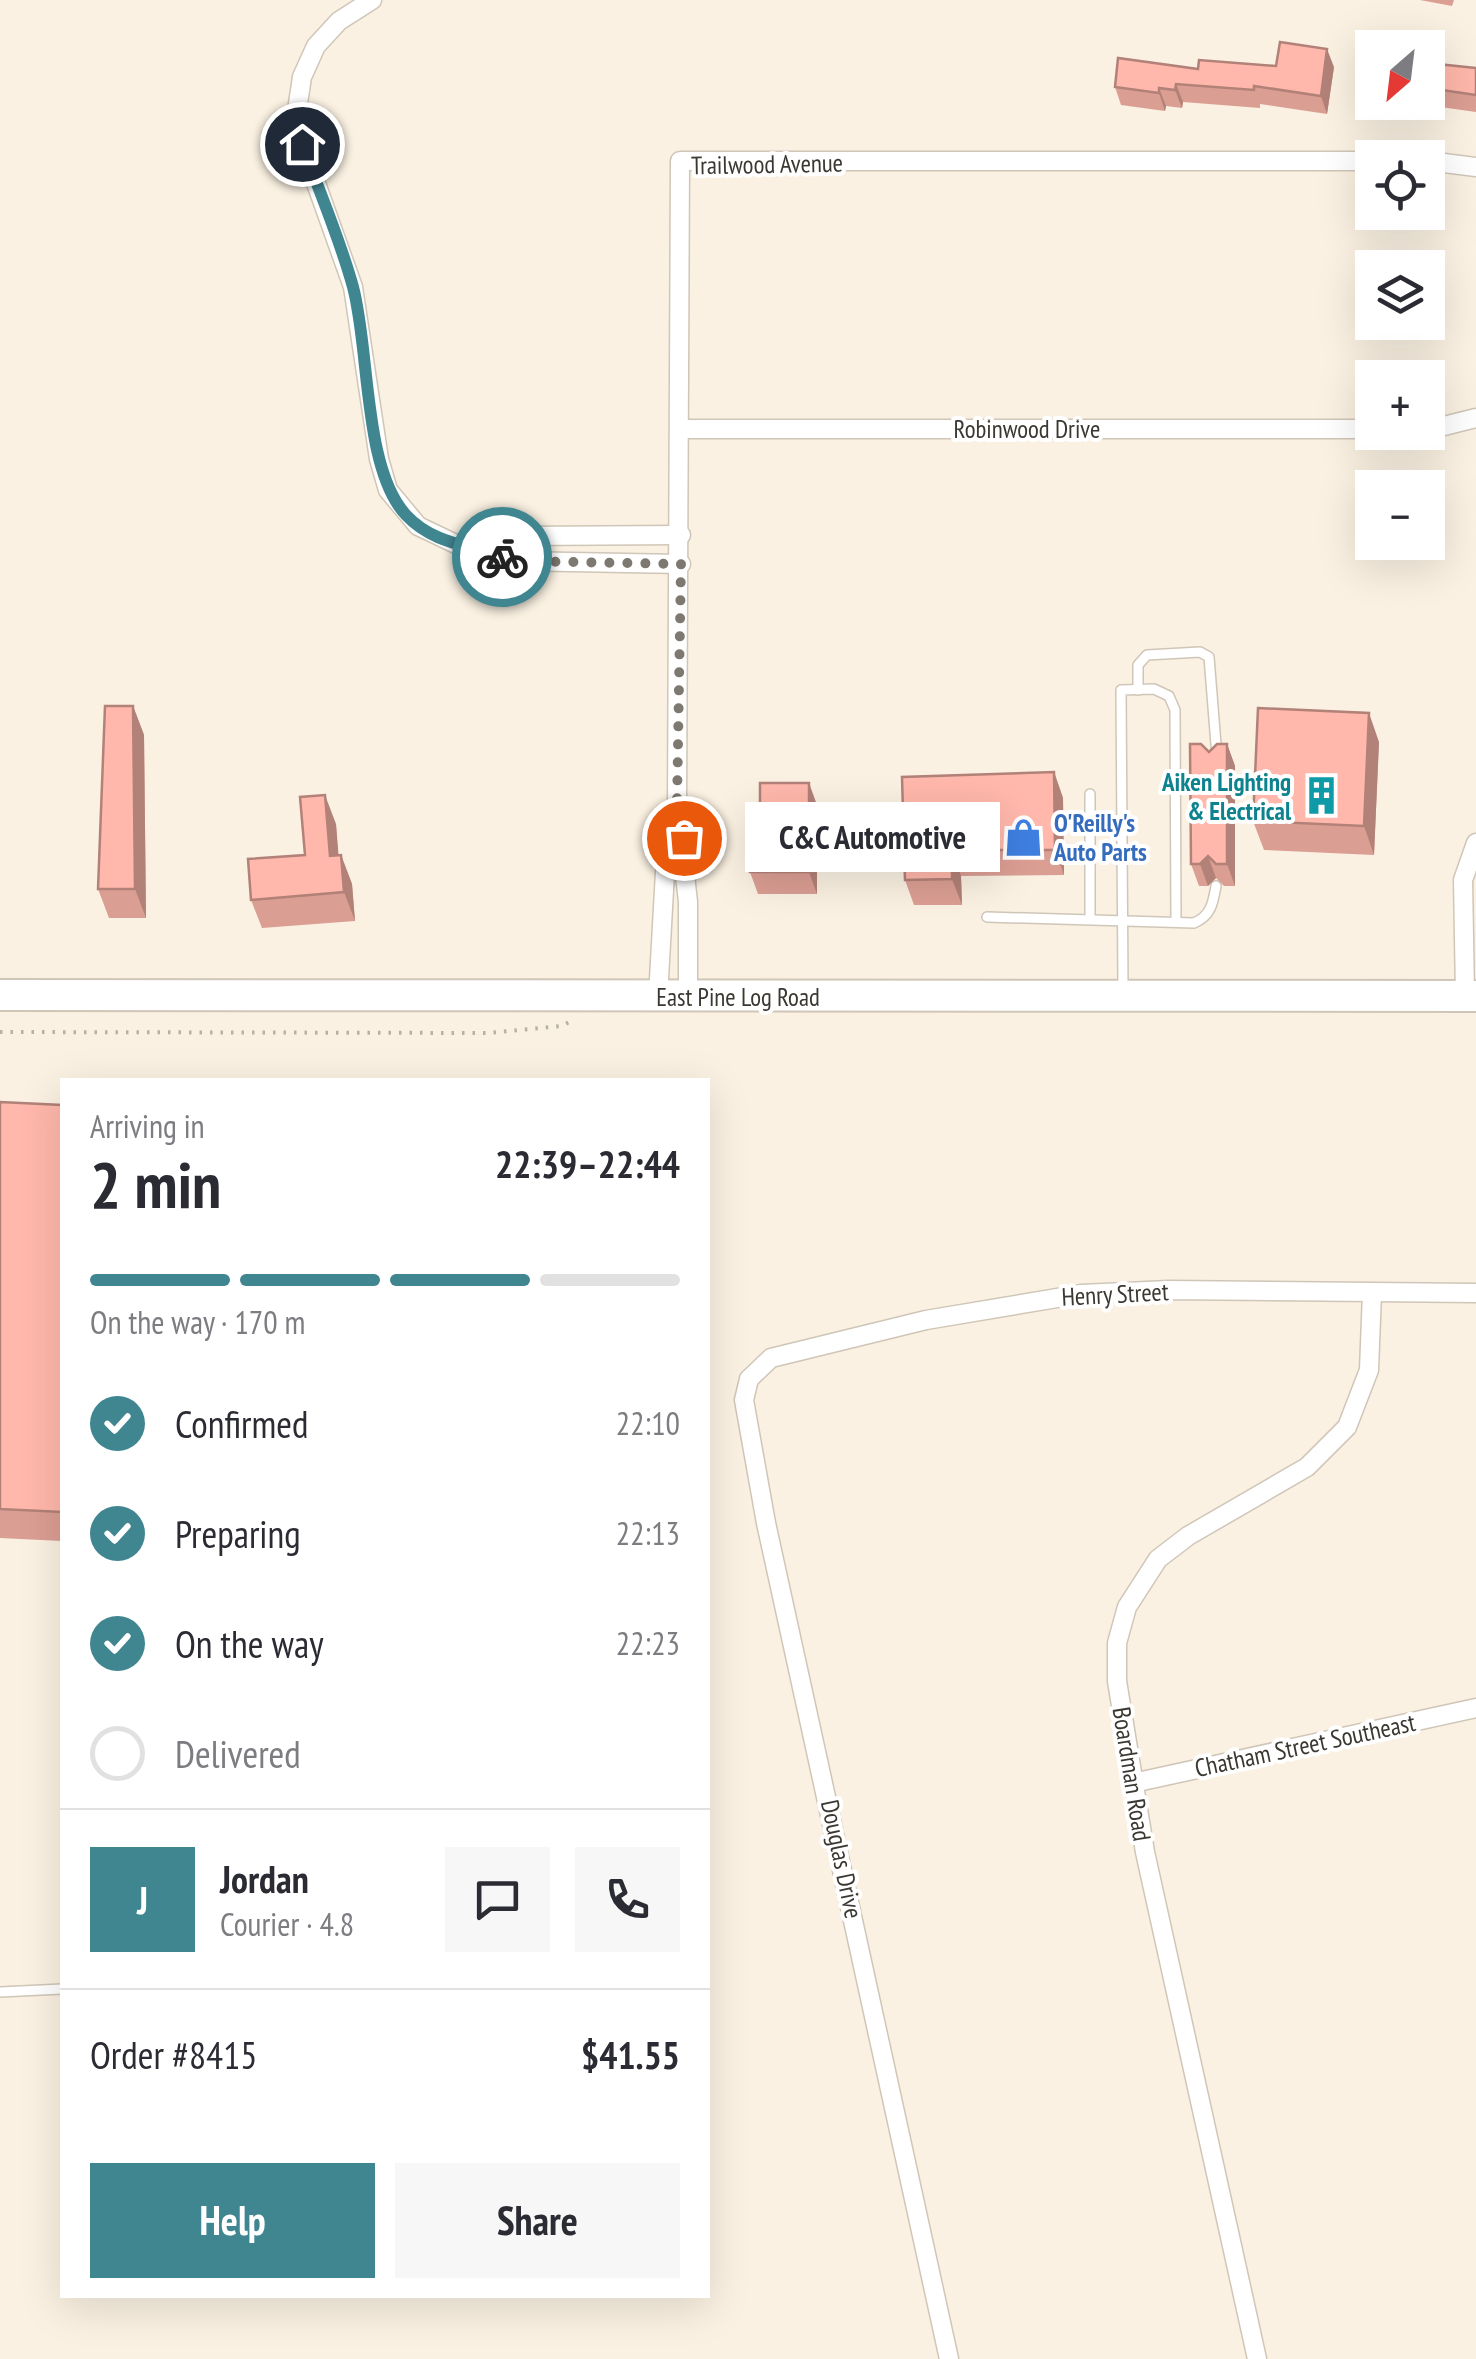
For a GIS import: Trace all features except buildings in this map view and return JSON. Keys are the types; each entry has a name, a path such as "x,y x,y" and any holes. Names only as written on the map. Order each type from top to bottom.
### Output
{"main road":[{"name":"East Pine Log Road","path":"0,996 1471,996"}],"street":[{"path":"372,0 339,21 316,46 302,77 298,127 353,287 379,459 388,490 406,516 432,536 515,561 681,564"},
{"name":"Trailwood Avenue","path":"673,996 688,902 677,806 680,161 1355,161"},
{"path":"1445,163 1476,167"},
{"path":"1445,426 1476,418"},
{"name":"Robinwood Drive","path":"681,429 1355,430"},
{"path":"478,549 522,536 681,535"},
{"name":"Trailwood Avenue","path":"673,996 666,854 677,806"},
{"path":"1471,996 1463,880 1476,843"},
{"name":"Boardman Road","path":"1256,2359 1134,1783 1115,1662 1126,1607 1146,1574 1172,1547 1282,1484 1336,1442 1356,1411 1370,1370 1372,1293"},
{"name":"Henry Street","path":"762,1364 926,1320 1082,1294 1476,1293"},
{"name":"Douglas Drive","path":"762,1364 749,1379 744,1400 766,1523 950,2359"},
{"name":"Chatham Street Southeast","path":"1134,1783 1476,1708"}],"lane":[{"path":"1138,690 1138,666 1147,655 1200,652 1209,657 1214,681 1217,766"},
{"path":"1123,996 1121,690 1169,696 1175,710 1176,921"},
{"path":"1090,794 1090,918"},
{"path":"987,917 1194,923 1204,918 1216,886"},
{"path":"0,1992 60,1990"}],"path":[{"path":"0,1032 489,1032 562,1026 576,1019"}],"way so far":[{"path":"502,557 515,561 681,564 677,806 684,838"}],"place":[{"name":"Aiken Lighting & Electrical","path":"1321,796"},
{"name":"O'Reilly's Auto Parts","path":"1024,837"},
{"name":"C&C Automotive","path":"684,838"}],"route":[{"path":"302,144 353,287 379,459 388,490 406,516 432,536 502,557"}]}
